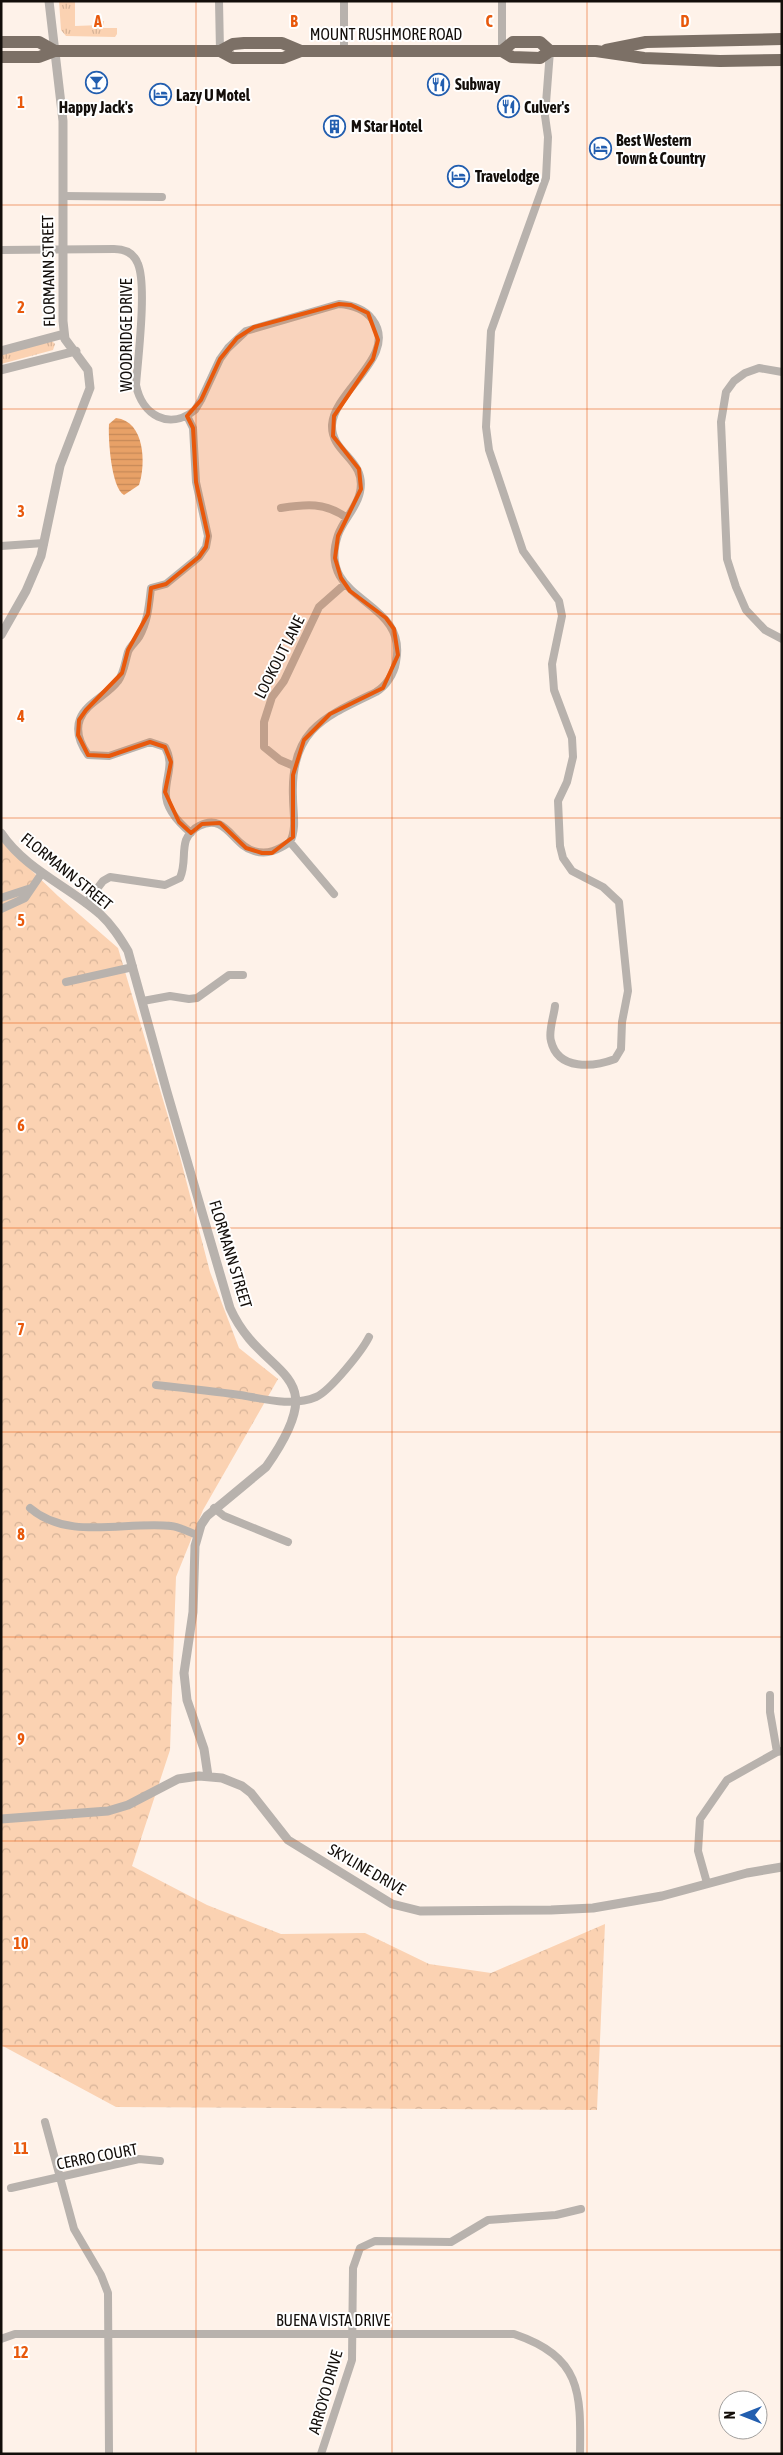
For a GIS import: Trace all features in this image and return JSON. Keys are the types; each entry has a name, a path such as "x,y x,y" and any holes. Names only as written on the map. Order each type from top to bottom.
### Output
{"highway":[{"name":"MOUNT RUSHMORE ROAD","path":"596,52 646,42 782,39"},
{"name":"MOUNT RUSHMORE ROAD","path":"1,42 39,42 55,51"},
{"name":"MOUNT RUSHMORE ROAD","path":"1,57 39,57 55,51 220,52 233,58 283,58 301,50 344,50 502,51 512,57 540,58 550,52 596,52 644,58 720,61 782,60"}],"street":[{"name":"FLORMANN STREET","path":"1,635 26,591 44,544 60,466 90,388 88,370 64,334 63,121 49,1"},
{"path":"219,1 220,52"},
{"path":"344,1 344,50"},
{"path":"502,1 502,51"},
{"path":"550,52 546,116 548,137 546,178 491,331 486,427 488,450 523,551 559,601 562,616 552,664 554,690 572,738 573,757 567,782 558,801 560,846 563,858 572,871 603,887 619,902 628,991 622,1022 621,1049 615,1059 591,1066 575,1064 562,1058 550,1040 555,1006"},
{"path":"63,196 162,197"},
{"name":"WOODRIDGE DRIVE","path":"1,250 121,249 134,258 140,270 141,287 136,385 138,396 143,405 155,415 168,419 187,416"},
{"path":"86,903 103,881 110,877 165,885 180,878 185,868 186,839 202,824 212,822 227,828 246,848 255,851 272,852 290,842 294,829 292,790 294,766 304,740 320,721 383,688 396,665 398,643 394,629 386,618 360,599 345,584 341,578 335,558 338,536 358,501 360,478 358,469 352,459 338,445 333,436 332,426 338,405 366,369 376,351 378,331 368,313 351,305 339,304 246,331 228,348 202,400 187,416 193,428 196,482 208,536 206,547 199,557 166,584 151,588 148,614 139,637 128,650 118,681 86,710 80,720 78,735 81,745 88,755 109,756 150,742 164,747 171,762 165,792 168,803 179,822 191,833"},
{"path":"1,351 64,334"},
{"path":"1,370 76,351"},
{"path":"782,372 759,368 746,373 734,381 726,392 721,422 727,559 746,610 766,630 782,639"},
{"path":"281,508 311,504 322,505 339,511 347,518"},
{"path":"1,546 44,544"},
{"name":"LOOKOUT LANE","path":"294,766 280,760 264,747 266,711 272,697 284,681 319,607 345,584"},
{"name":"FLORMANN STREET","path":"1,833 16,853 86,903 118,933 128,951 230,1308 245,1333 290,1379 296,1400"},
{"path":"290,842 334,894"},
{"path":"1,908 25,898 42,873"},
{"path":"1,898 31,888"},
{"path":"66,982 133,967"},
{"path":"143,1001 170,996 189,999 197,998 229,975 243,975"},
{"path":"156,1385 270,1401 317,1397 326,1390 364,1347 370,1337"},
{"path":"208,1776 204,1749 187,1700 184,1673 193,1612 194,1556 197,1536 204,1520 214,1508 266,1467 292,1422 296,1400"},
{"path":"30,1508 52,1523 79,1527 125,1525 174,1527 197,1536"},
{"path":"214,1508 224,1516 288,1542"},
{"path":"707,1883 698,1851 700,1819 727,1780 779,1751 770,1712 770,1695"},
{"name":"SKYLINE DRIVE","path":"1,1820 108,1811 128,1805 178,1779 208,1776 234,1782 246,1790 288,1840 392,1904 420,1911 593,1908 690,1890 707,1883 769,1868 782,1867"},
{"path":"45,2122 74,2229 101,2275 108,2293 109,2454"},
{"name":"CERRO COURT","path":"10,2188 139,2159 160,2160"},
{"name":"ARROYO DRIVE","path":"321,2454 352,2360 353,2268 360,2248 375,2241 450,2242 488,2220 556,2215 581,2209"},
{"name":"BUENA VISTA DRIVE","path":"1,2339 15,2334 514,2334 546,2348 564,2365 575,2384 581,2406 580,2454"}],"highlighted area":[{"path":"339,304 351,305 368,313 378,340 373,359 334,416 333,436 359,469 361,489 338,536 335,558 341,578 350,591 386,618 394,629 398,655 383,688 330,714 304,740 293,775 293,837 272,853 262,853 246,848 220,823 202,824 191,833 179,822 165,792 171,762 165,747 150,742 109,756 88,755 78,735 79,720 86,710 122,673 128,650 148,614 151,588 166,584 199,557 206,547 208,536 196,482 193,428 187,416 201,400 220,359 237,338 254,327"}],"green space":[{"path":"59,1 75,1 75,26 101,25 101,21 104,21 104,28 117,28 117,34 115,37 66,36 61,30"},
{"path":"52,341 55,344 53,350 1,364 1,354"},
{"path":"1,841 58,896 118,948 180,1157 210,1272 239,1348 278,1379 203,1510 176,1577 170,1750 132,1866 207,1905 281,1934 365,1933 429,1964 491,1973 605,1924 597,2110 116,2107 1,2045"}],"shaded area":[{"path":"116,418 126,421 133,427 141,445 142,466 139,485 124,495 116,483 110,451 109,424"}],"place":[{"name":"Happy Jack's","path":"96,83"},
{"name":"Subway","path":"439,84"},
{"name":"Lazy U Motel","path":"160,95"},
{"name":"Culver's","path":"508,107"},
{"name":"M Star Hotel","path":"335,126"},
{"name":"Best Western Town & Country","path":"600,149"},
{"name":"Travelodge","path":"459,176"}]}
